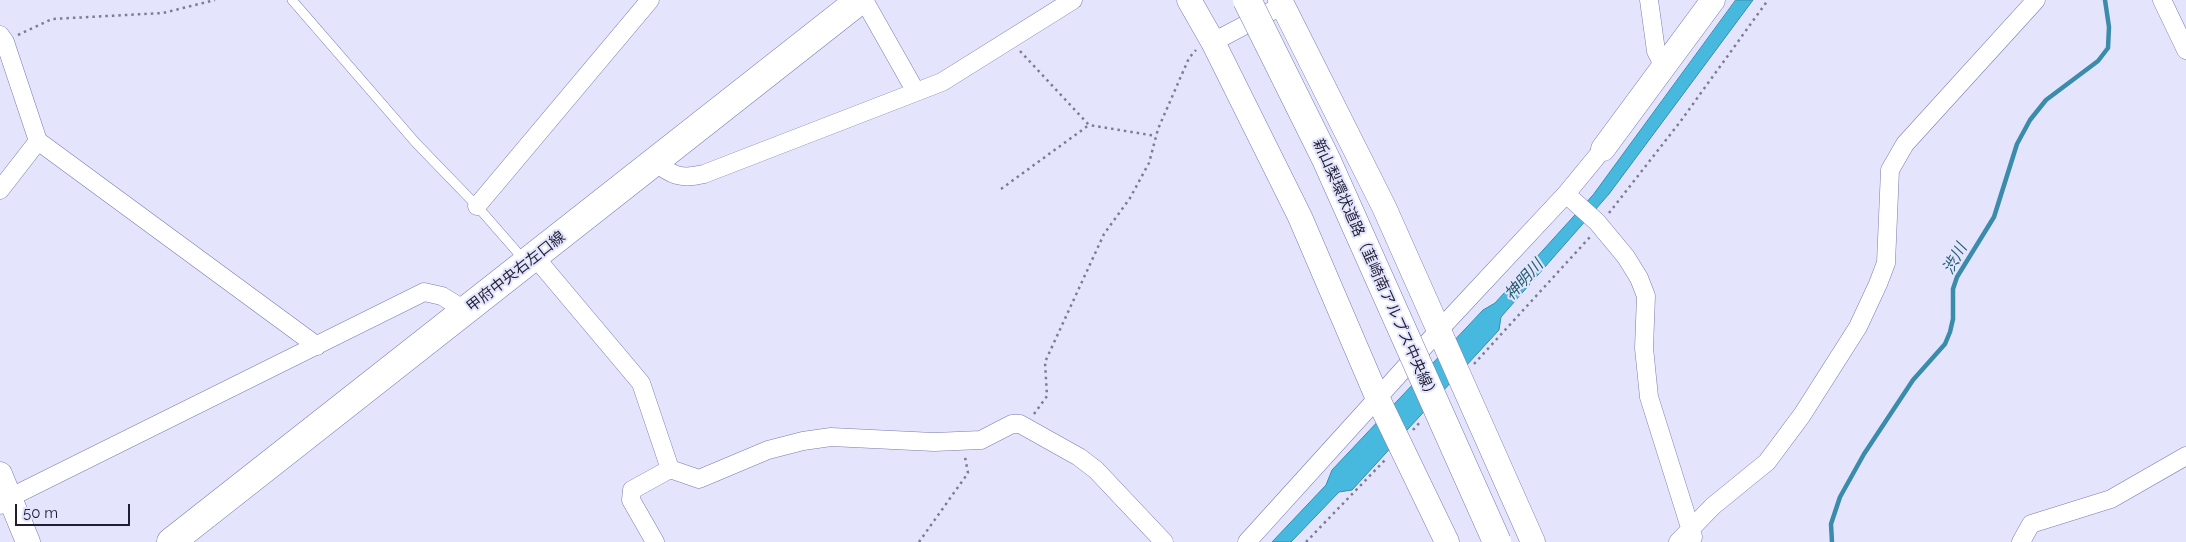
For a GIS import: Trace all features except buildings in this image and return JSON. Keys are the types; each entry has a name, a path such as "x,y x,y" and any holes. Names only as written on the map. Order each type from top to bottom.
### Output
{"main road":[{"name":"甲府中央右左口線","path":"171,542 531,260 654,161 862,0"},
{"name":"新山梨環状道路（韮崎南アルプス中央線）","path":"1247,0 1326,158 1497,542"}],"street":[{"path":"477,206 650,0"},
{"path":"862,0 916,92"},
{"path":"654,161 671,174 688,178 704,174 942,82 1074,0"},
{"path":"1189,0 1213,42 1300,217 1381,405 1447,542"},
{"path":"1649,0 1656,51 1664,67"},
{"path":"1247,542 1381,405 1569,197 1713,0"},
{"path":"1678,542 1692,535 1713,506 1767,462 1802,415 1858,327 1886,263 1890,170 1905,144 2036,0"},
{"path":"2162,0 2186,50"},
{"path":"1213,42 1281,2 1384,207 1533,542"},
{"path":"3,38 38,141 317,346"},
{"path":"0,190 38,141"},
{"path":"1569,197 1598,224 1626,257 1639,278 1646,296 1644,348 1649,397 1692,535"},
{"path":"531,260 642,383 670,469"},
{"path":"5,501 424,292 442,296 466,311"},
{"path":"655,542 631,500 632,490 670,469 699,479 768,450 803,440 831,437 934,442 981,440 1012,424 1024,426 1079,457 1096,470 1164,542"},
{"path":"2021,542 2031,524 2111,499 2186,456"},
{"path":"0,474 5,501 28,542"}],"lane":[{"path":"292,0 416,143 531,260"}],"path":[{"path":"3,38 52,19 163,13 215,0"},
{"path":"1459,373 1598,224 1680,122 1768,0"},
{"path":"1009,39 1089,125 1156,136"},
{"path":"1024,426 1047,396 1045,362 1104,234 1130,198 1149,163 1156,136 1189,58 1199,47 1213,42"},
{"path":"1001,189 1089,125"},
{"path":"1306,542 1399,441 1424,418"},
{"path":"919,542 968,474 962,441"}],"water":[{"name":"神明川","path":"1736,0 1753,0 1609,194 1501,317 1499,330 1352,490 1339,492 1291,542 1272,542 1326,485 1332,470 1483,310 1495,303 1593,195"}],"waterway":[{"name":"渋川","path":"1832,542 1831,524 1840,497 1864,454 1913,380 1945,344 1953,319 1953,289 1957,277 1994,217 2017,144 2030,120 2046,100 2098,61 2108,48 2109,27 2105,0"}]}
